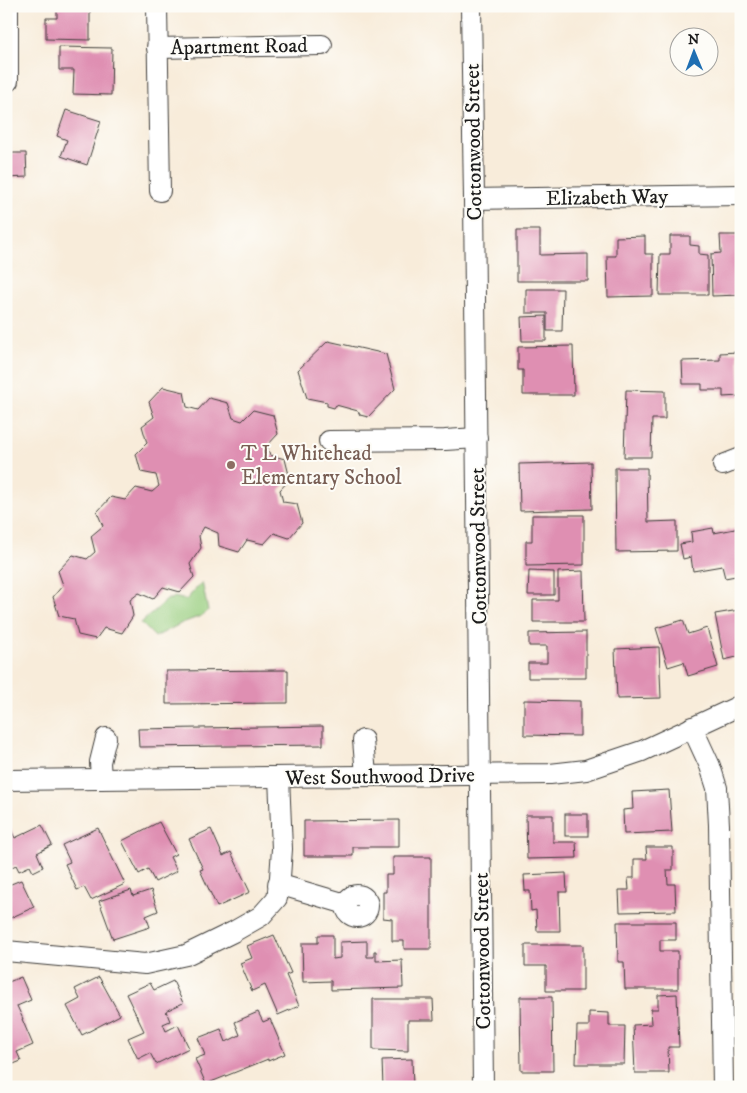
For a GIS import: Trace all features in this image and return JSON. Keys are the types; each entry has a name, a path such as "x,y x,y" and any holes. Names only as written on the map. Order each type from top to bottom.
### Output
{"street":[{"path":"6,81 8,81 8,6"},
{"name":"Apartment Road","path":"157,6 160,191"},
{"name":"Cottonwood Street","path":"471,6 484,1087"},
{"name":"Apartment Road","path":"157,48 322,45"},
{"name":"Elizabeth Way","path":"474,199 741,196"},
{"path":"329,441 477,438"},
{"name":"West Southwood Drive","path":"6,780 550,774 586,770 642,751 741,705"},
{"path":"692,727 710,766 717,788 723,1087"},
{"path":"101,780 100,762 106,738"},
{"path":"363,740 366,776"},
{"path":"6,951 145,964 186,955 261,916 277,898 282,849 279,777"},
{"path":"278,884 346,904"}],"green space":[{"path":"202,582 208,611 201,616 182,623 155,637 141,623 168,599 174,597 186,600"}],"building":[{"path":"57,6 90,6 90,40 46,39 46,18 57,18"},
{"path":"59,47 112,48 111,95 73,94 74,70 59,70"},
{"path":"66,110 101,121 87,165 61,156 67,140 57,136"},
{"path":"6,153 26,153 27,177 6,178"},
{"path":"517,230 540,230 540,255 588,254 588,281 517,281"},
{"path":"720,235 741,235 741,295 712,296 711,254 721,253"},
{"path":"645,236 645,254 653,254 653,296 608,297 607,256 616,256 616,237"},
{"path":"670,236 690,236 690,245 699,246 699,254 708,255 708,295 659,295 660,254 670,254"},
{"path":"526,289 563,289 562,331 547,331 547,313 526,313"},
{"path":"546,316 546,341 522,341 521,317"},
{"path":"328,341 386,354 395,389 368,417 360,415 358,411 336,405 334,408 327,406 327,402 307,398 298,370"},
{"path":"573,346 574,395 523,395 523,370 518,370 518,347"},
{"path":"738,352 740,396 723,397 723,390 702,390 702,384 683,384 682,361 720,360 720,353"},
{"path":"163,387 184,392 187,407 198,410 209,398 228,403 233,418 242,421 253,410 273,415 278,434 267,446 270,455 285,459 290,479 280,490 283,502 297,504 302,523 289,538 274,533 264,544 247,540 239,552 219,546 218,533 204,527 199,536 201,548 190,564 194,577 180,592 163,587 153,599 139,593 130,600 133,616 122,633 104,628 96,639 78,635 74,619 59,616 53,597 63,585 58,571 73,555 87,559 95,552 91,536 103,526 97,512 111,497 125,500 136,488 152,492 159,486 156,475 141,472 136,454 147,443 142,426 154,417 149,402"},
{"path":"626,390 665,391 665,419 652,419 651,457 624,457"},
{"path":"591,462 592,509 520,511 519,464"},
{"path":"615,468 647,468 648,522 677,521 677,551 616,552"},
{"path":"532,515 584,515 584,565 526,566 526,541 532,541"},
{"path":"713,528 714,533 740,528 741,575 725,578 722,566 693,571 691,557 683,559 680,544 692,542 691,532"},
{"path":"529,571 554,572 554,595 528,595"},
{"path":"583,571 584,622 533,622 533,600 558,600 558,572"},
{"path":"741,598 741,656 724,660 715,614 739,610 736,599"},
{"path":"683,620 688,634 707,628 718,667 688,676 684,662 668,667 656,628"},
{"path":"586,632 586,678 528,678 528,663 547,663 547,646 529,646 529,633"},
{"path":"659,647 661,698 617,699 615,649"},
{"path":"288,670 288,703 166,704 166,671"},
{"path":"524,700 580,701 580,736 524,735"},
{"path":"323,726 323,745 139,747 138,729"},
{"path":"669,790 672,832 624,834 623,810 633,809 632,792"},
{"path":"565,814 588,814 588,836 565,836"},
{"path":"526,815 553,815 553,842 576,842 577,858 527,859"},
{"path":"399,820 399,847 353,847 353,856 304,856 304,821"},
{"path":"159,822 176,854 170,857 177,871 155,882 148,869 139,874 122,841"},
{"path":"42,825 52,845 37,853 43,867 33,872 30,866 19,871 16,865 6,870 6,827 9,826 15,838"},
{"path":"98,828 125,884 91,900 84,887 77,890 65,864 70,862 62,845"},
{"path":"211,829 223,856 231,852 250,892 217,907 200,870 203,869 189,839"},
{"path":"646,847 673,847 673,870 667,870 668,884 675,884 676,911 620,912 619,890 629,890 628,878 634,878 634,859 647,859"},
{"path":"393,857 431,857 431,949 404,949 404,941 392,941 392,919 383,918 383,892 386,892 386,875 393,875"},
{"path":"566,873 567,892 559,892 560,931 537,931 536,910 531,911 530,891 525,891 524,875"},
{"path":"21,880 34,907 6,920 6,886"},
{"path":"131,890 133,896 151,890 158,911 146,916 150,927 113,939 99,901"},
{"path":"617,922 676,922 676,940 660,940 660,951 678,951 678,989 625,989 624,962 618,962"},
{"path":"274,935 291,973 286,975 299,1006 278,1015 265,985 252,991 240,963 252,958 247,946"},
{"path":"318,935 333,935 333,959 340,958 340,942 367,941 367,957 374,957 374,951 376,951 376,961 402,960 403,988 331,990 331,981 303,982 302,943 318,943"},
{"path":"525,945 583,945 583,991 546,991 546,966 525,966"},
{"path":"21,977 31,1000 17,1006 33,1045 17,1052 21,1061 6,1067 6,983"},
{"path":"99,977 120,1015 82,1035 67,1006 80,999 75,989"},
{"path":"173,981 183,1003 166,1011 170,1021 163,1024 166,1031 178,1025 189,1048 156,1064 150,1053 138,1059 128,1038 144,1031 126,994 150,983 154,990"},
{"path":"677,994 679,1047 668,1047 669,1073 635,1073 633,1025 652,1024 651,1009 658,1009 658,995"},
{"path":"520,997 552,997 553,1071 521,1071"},
{"path":"373,999 433,999 434,1020 408,1020 408,1051 373,1050"},
{"path":"258,1012 263,1022 270,1019 285,1054 206,1084 195,1059 205,1055 198,1038 221,1029 226,1042 240,1035 235,1022"},
{"path":"589,1012 609,1013 609,1026 625,1026 624,1064 576,1064 577,1026 589,1026"},
{"path":"412,1059 413,1087 383,1087 382,1060"}],"place":[{"name":"T L Whitehead Elementary School","path":"231,465"}]}
